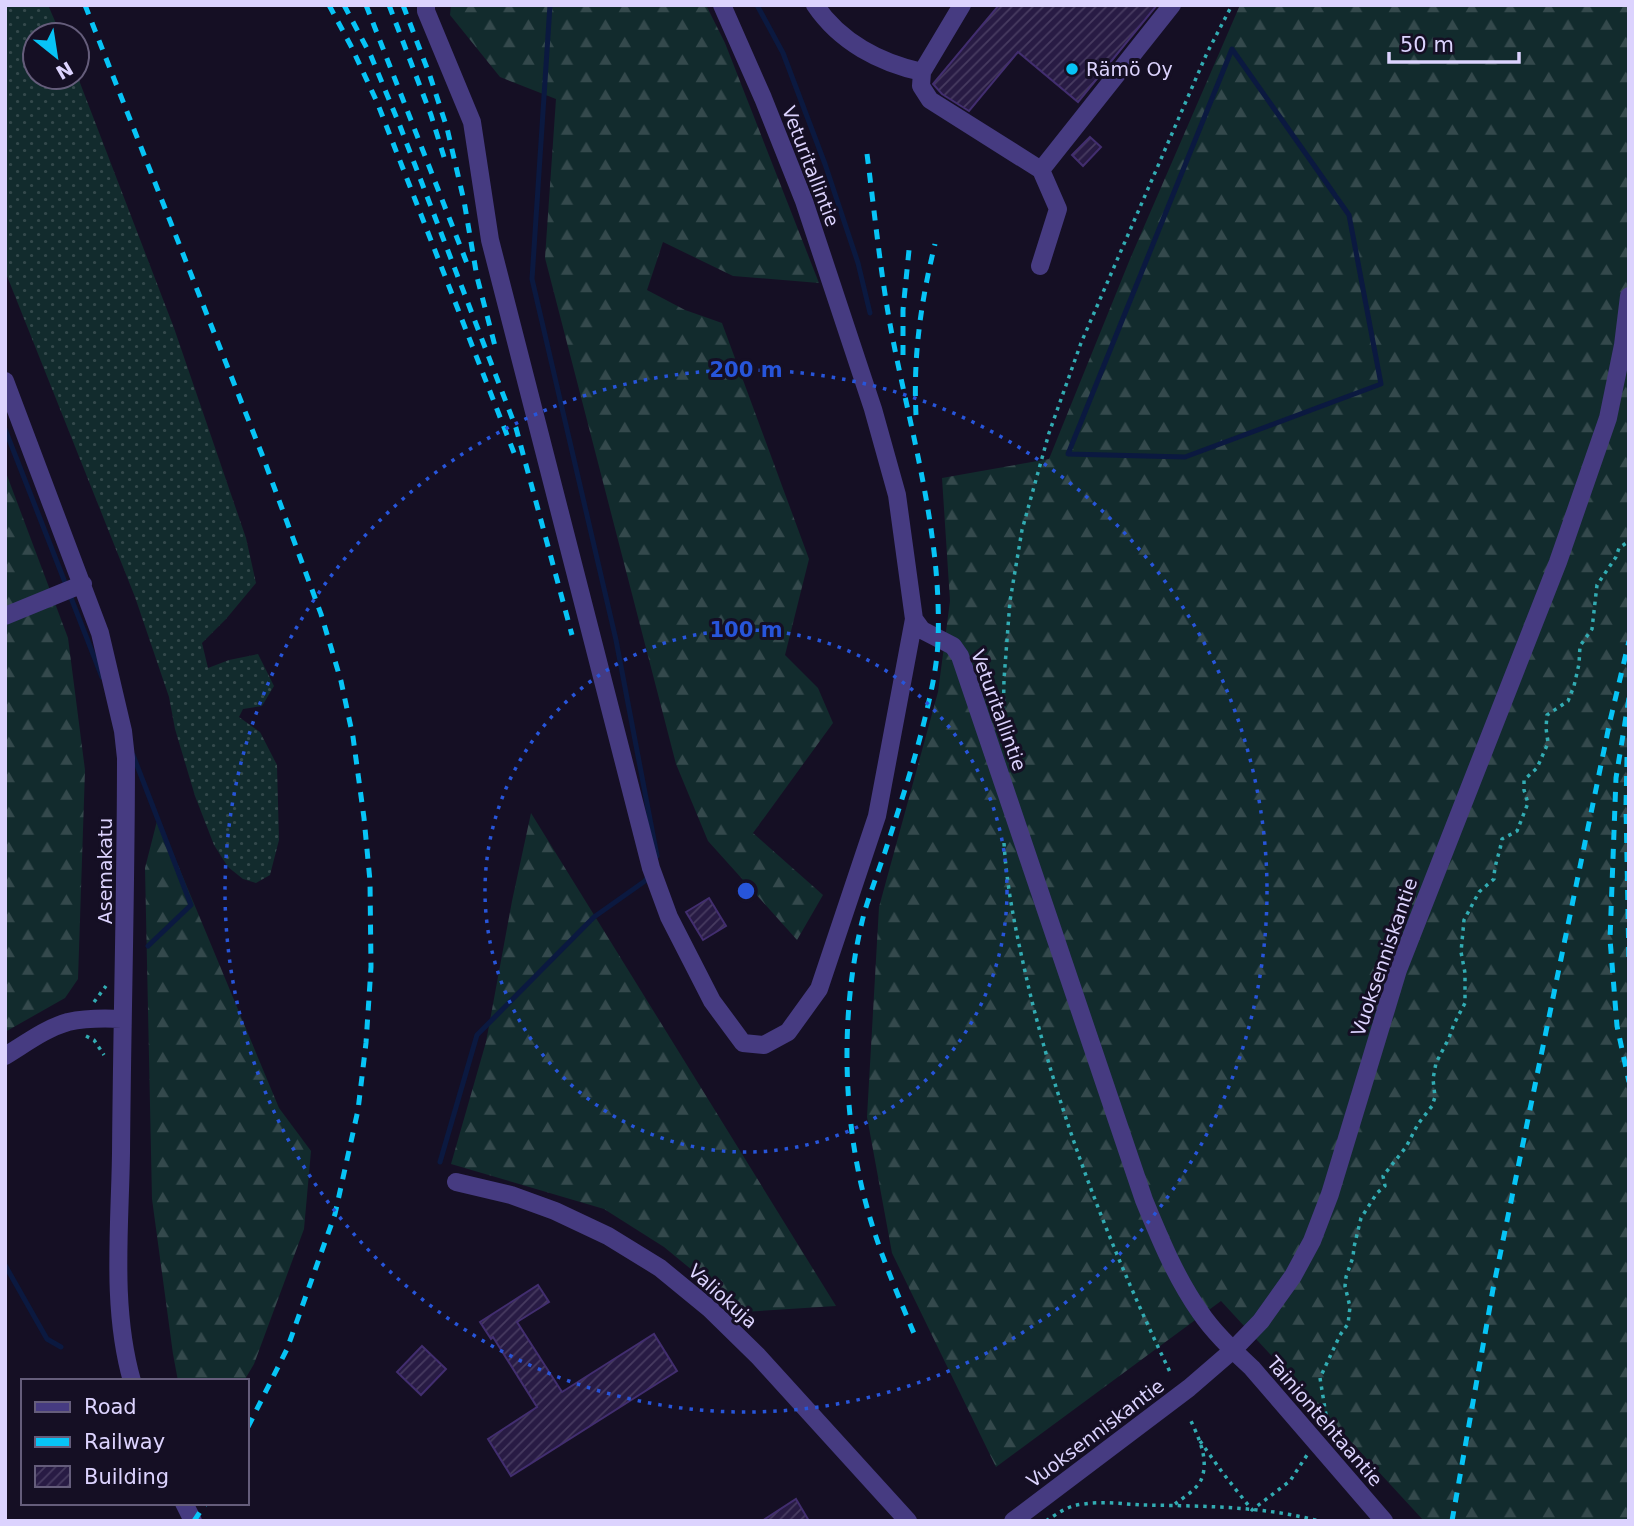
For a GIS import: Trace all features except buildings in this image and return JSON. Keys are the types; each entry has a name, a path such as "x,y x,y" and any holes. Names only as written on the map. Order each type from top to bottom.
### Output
{"street":[{"path":"426,5 426,11 471,122 490,240 651,869 669,917 712,1001 743,1043 764,1045 788,1032 819,989 877,816 914,619"},
{"name":"Veturitallintie","path":"722,5 764,99 804,201 873,409 897,495 914,619 922,629 953,646 960,656 1144,1200 1173,1267 1201,1313 1233,1350"},
{"path":"962,5 922,72 921,86 930,100 1041,170 1058,209 1040,266"},
{"path":"1041,170 1172,5"},
{"path":"821,8 843,35 864,51 899,67 922,72"},
{"name":"Vuoksenniskantie","path":"1013,1521 1189,1388 1233,1350 1261,1321 1293,1276 1312,1241 1330,1194 1398,970 1558,562 1608,418 1623,345 1629,296"},
{"name":"Asemakatu","path":"5,381 100,633 123,731 126,758 126,921 122,1018 119,1282 123,1340 132,1379"},
{"path":"5,616 83,584"},
{"path":"5,1056 65,1023 85,1019 122,1018"},
{"name":"Valiokuja","path":"456,1182 511,1195 555,1210 608,1236 660,1268 710,1309 758,1356 908,1521"},
{"name":"Tainiontehtaantie","path":"1233,1350 1252,1368 1384,1521"},
{"path":"185,1505 193,1521"}],"path":[{"path":"1003,729 1010,601 1022,530 1049,433 1081,344 1208,53 1232,5"},
{"path":"1252,1510 1290,1481 1315,1441 1326,1415 1320,1378 1348,1324 1350,1307 1345,1286 1346,1277 1361,1218 1377,1193 1385,1186 1382,1175 1406,1147 1418,1124 1432,1106 1435,1097 1433,1079 1436,1063 1465,1003 1465,973 1461,952 1464,920 1479,892 1494,878 1494,866 1502,839 1517,831 1528,803 1524,780 1537,768 1548,743 1547,715 1568,701 1574,686 1580,646 1592,629 1597,585 1619,548 1629,541"},
{"path":"1003,833 1006,873 1019,947 1056,1088 1118,1255 1170,1373"},
{"path":"107,1061 94,1040 86,1035 85,1010 97,1000 108,982"},
{"path":"1190,1419 1200,1441 1252,1510"},
{"path":"1174,1505 1200,1480 1204,1465 1200,1441"},
{"path":"1046,1521 1069,1507 1086,1503 1252,1510 1319,1521"}],"green space":[{"path":"5,5 48,5 55,21 21,21 21,91 83,91 174,328 246,538 256,583 202,643 208,668 258,654 274,686 262,706 243,709 239,717 260,732 277,765 279,840 270,875 256,883 243,879 228,867 214,845 195,796 175,729 169,697 135,597 5,271"},
{"path":"451,5 706,5 725,43 819,283 733,276 663,242 647,290 685,310 722,323 809,559 785,655 818,688 833,723 753,833 823,895 797,940 708,841 676,764 545,258 556,99 500,77 450,15"},
{"path":"1240,5 1629,5 1629,1521 1424,1521 1221,1301 996,1467 892,1253 867,1117 879,907 938,692 950,601 942,478 1049,459 1130,259"},
{"path":"5,470 68,638 85,770 78,979 65,998 5,1032"},
{"path":"531,813 836,1306 743,1312 664,1247 604,1209 451,1164 486,1042"},
{"path":"158,817 279,1108 311,1151 304,1229 254,1364 245,1379 178,1379 152,1199 145,868"}],"waterway":[{"path":"550,5 532,279 616,640 657,856"},
{"path":"757,5 783,53 825,164 858,263 870,313"},
{"path":"1232,49 1349,215 1381,384 1185,457 1068,454 1232,49"},
{"path":"5,429 102,677"},
{"path":"133,755 191,905 148,946"},
{"path":"440,1162 477,1035 594,917 645,881 648,876"},
{"path":"5,1265 47,1339 61,1347"}],"railway":[{"path":"85,5 263,457 321,614 341,681 353,737 364,818 370,881 371,967 358,1110 335,1214 287,1349 248,1427"},
{"path":"329,5 377,102 516,458"},
{"path":"344,5 371,56 400,126 516,428 572,635"},
{"path":"366,5 468,266"},
{"path":"389,5 444,157"},
{"path":"403,5 447,128 464,201 477,277 495,346"},
{"path":"867,154 889,317 931,527 938,603 938,641 921,735 865,910 857,946 851,983 847,1060 853,1138 859,1175 878,1243 915,1336"},
{"path":"916,415 919,329 935,244"},
{"path":"903,355 903,310 909,250"},
{"path":"1452,1521 1493,1289 1610,721 1629,641"},
{"path":"1629,698 1616,778 1610,939 1617,1026 1629,1082"},
{"path":"1627,757 1629,964"},
{"path":"194,1521 205,1505"}],"place":[{"name":"Rämö Oy","path":"1072,69"}]}
